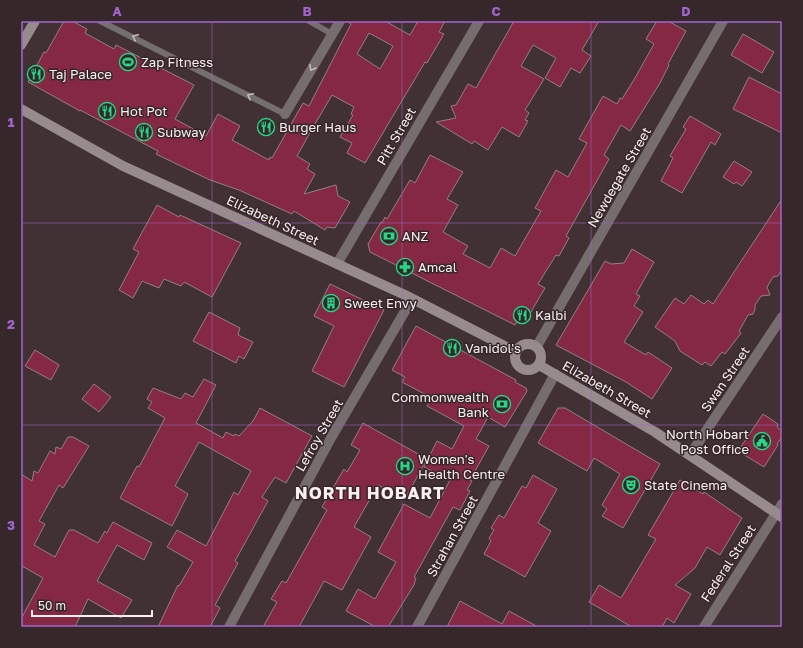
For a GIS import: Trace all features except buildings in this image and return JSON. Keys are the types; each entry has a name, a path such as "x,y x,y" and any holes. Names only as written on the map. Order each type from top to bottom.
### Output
{"main road":[{"path":"21,45 35,21"},
{"name":"Elizabeth Street","path":"21,109 123,166 172,187 412,299 516,352"},
{"path":"525,344 537,346 542,357 536,368 528,370 520,367 516,360 516,352 525,344"},
{"name":"Elizabeth Street","path":"539,364 655,432 779,515"}],"street":[{"path":"285,114 340,21"},
{"name":"Pitt Street","path":"336,264 479,21"},
{"name":"Newdegate Street","path":"537,346 723,21"},
{"name":"Lefroy Street","path":"229,627 331,438 412,299"},
{"name":"Swan Street","path":"690,456 782,317"},
{"name":"Strahan Street","path":"417,627 555,374"},
{"name":"Federal Street","path":"704,627 779,515 782,504"}],"lane":[{"path":"100,21 285,114"},
{"path":"309,21 332,34"}],"place":[{"name":"Zap Fitness","path":"128,62"},
{"name":"Taj Palace","path":"36,74"},
{"name":"Hot Pot","path":"107,111"},
{"name":"Burger Haus","path":"266,127"},
{"name":"Subway","path":"144,132"},
{"name":"ANZ","path":"389,236"},
{"name":"Amcal","path":"405,267"},
{"name":"Sweet Envy","path":"331,303"},
{"name":"Kalbi","path":"522,315"},
{"name":"Vanidol's","path":"452,348"},
{"name":"Commonwealth Bank","path":"502,404"},
{"name":"North Hobart Post Office","path":"762,441"},
{"name":"Women's Health Centre","path":"405,466"},
{"name":"State Cinema","path":"631,485"}],"district":[{"name":"NORTH HOBART","path":"370,493"}]}
